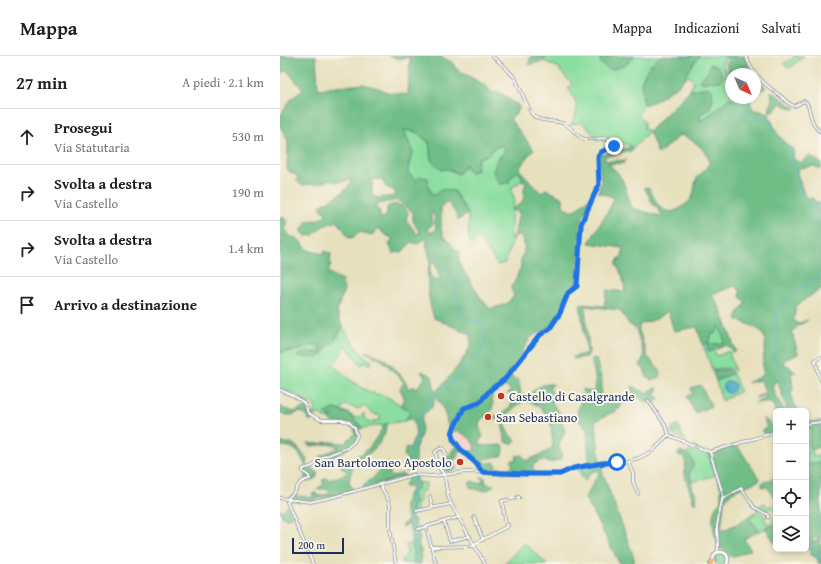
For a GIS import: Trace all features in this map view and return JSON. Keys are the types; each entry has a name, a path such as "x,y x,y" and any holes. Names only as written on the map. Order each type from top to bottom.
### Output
{"street":[{"path":"482,472 476,463 454,441 452,437 453,430 464,408 479,403 490,390 505,379 540,335 550,328 560,313 568,293 577,286 581,224 599,184 598,157 601,152 612,147 614,143 601,138 589,140 582,139 565,124 535,118 530,114 515,78 492,56"},
{"path":"746,56 748,62 762,81 789,104 795,106 804,101 807,103 813,124 821,132"},
{"path":"821,357 816,360 821,381"},
{"path":"280,390 303,402 308,413 321,420 341,420 349,422 355,428 357,433 354,442 346,448 324,457 313,466 302,468 303,472 310,476 310,479 304,480 298,485 295,492 288,498"},
{"path":"648,400 665,425 669,434 710,452 773,433"},
{"path":"809,424 821,422"},
{"path":"280,498 310,502 414,475 434,476 464,472 560,474 574,468 603,463 628,461 639,458 649,453 669,434"},
{"path":"447,456 442,448 436,452 438,462 437,466 444,474 451,504 485,564"},
{"path":"710,452 722,488 723,500 718,521 718,545 716,553 713,556 713,563"},
{"path":"628,461 633,473 633,482 638,494"},
{"path":"380,484 390,505 390,530 396,564"},
{"path":"723,500 741,488 754,507 768,515 768,518"},
{"path":"430,496 432,507"},
{"path":"432,547 475,545 506,526 502,501 517,498"},
{"path":"291,500 287,502 313,564"},
{"path":"416,511 451,504"},
{"path":"418,529 459,517"},
{"path":"474,517 483,540"},
{"path":"444,522 450,541 470,536"},
{"path":"426,527 436,564"},
{"path":"718,545 728,557 727,564"},
{"path":"716,553 723,552"}],"shaded area":[{"path":"461,432 472,441 475,446 475,450 467,453 456,438"}],"green space":[{"path":"280,56 316,56 318,89 363,84 387,92 408,95 410,57 400,59 388,56 439,56 453,63 455,68 486,86 493,93 499,92 519,106 519,110 510,119 534,150 519,169 541,193 546,189 563,198 563,206 570,211 577,209 593,195 581,222 576,285 569,290 559,313 550,327 531,337 521,353 524,356 511,374 512,378 518,380 521,392 519,399 521,400 543,385 553,384 549,387 553,393 552,403 559,412 565,432 559,443 559,449 562,453 561,459 553,462 546,462 546,460 539,461 533,465 533,471 535,471 535,473 500,472 503,469 513,467 511,461 517,459 516,456 522,455 526,461 548,451 553,445 552,429 545,413 541,408 531,402 525,401 520,403 512,410 507,419 506,429 516,441 512,444 505,442 501,420 489,419 492,415 500,416 510,407 513,399 517,395 515,391 511,395 508,394 511,390 505,386 501,390 496,389 492,393 492,409 488,415 480,421 479,424 483,437 480,440 480,445 504,446 501,456 483,459 482,462 494,462 496,464 496,472 483,471 468,454 468,452 475,450 472,441 460,432 455,432 452,427 450,433 447,431 449,428 444,412 441,404 435,398 432,407 423,415 421,422 422,432 415,449 416,465 409,471 406,471 407,463 404,455 406,447 410,448 416,434 414,422 411,419 404,421 411,412 402,405 404,397 400,389 404,382 382,360 366,352 380,356 390,364 403,378 407,384 407,388 409,389 414,386 415,390 425,378 421,371 432,376 435,392 450,376 466,354 471,343 470,334 434,318 428,289 428,272 430,257 427,241 425,239 417,244 412,242 402,252 393,253 389,244 393,239 383,233 379,228 372,235 360,232 355,237 349,238 339,225 338,221 323,226 313,235 306,236 301,231 307,221 318,220 327,214 320,206 346,189 352,180 335,182 329,180 318,184 301,185 297,181 298,176 287,169 288,141 280,126 280,116 292,98 303,90 287,70 280,73","holes":["404,130 416,132 429,142 431,160 441,170 449,169 458,174 465,165 470,174 477,169 478,158 490,154 491,150 502,145 505,151 497,160 493,172 499,184 509,183 510,179 517,171 522,177 521,181 526,183 523,201 512,209 512,211 519,211 514,237 519,234 524,244 524,248 521,267 511,288 514,296 507,304 490,309 480,297 459,263 460,250 457,251 446,238 444,238 441,229 441,208 447,201 455,212 458,220 468,214 454,191 443,190 434,196 428,187 428,178 419,177 416,180 408,173 409,163 413,153","382,179 386,187 394,190 396,196 377,198 372,196 372,180","397,200 413,212 413,221 420,233 416,234 406,220 408,212 403,207 396,204 390,205 387,207 387,215 381,219 379,210 375,208 378,204","432,211 434,214 436,229 433,232 429,232 427,229 433,224 431,220","433,261 435,261 441,281 431,277 429,271"]},
{"path":"531,56 546,56 543,61 528,65"},
{"path":"546,56 599,56 602,64 624,66 635,56 660,56 647,69 641,83 644,105 638,114 644,122 644,128 649,131 634,148 630,147 630,145 597,140 582,122 570,125 576,115 577,110 574,98 568,88 573,85 560,71 560,68 543,61"},
{"path":"599,56 635,56 624,66 610,70 602,64"},
{"path":"660,56 700,56 680,84 655,101 644,105 641,83 647,69"},
{"path":"700,56 726,57 722,64 725,70 725,102 699,122 700,114 696,89 689,91 694,82 690,76 683,79","holes":["708,72 720,81 701,82 699,80"]},
{"path":"725,56 745,56 750,68 728,68 726,65 728,60"},
{"path":"794,56 804,56 790,68 785,66 784,63 793,59"},
{"path":"710,64 718,67 723,77 720,81 701,82 699,80 708,72"},
{"path":"761,82 766,88 761,90"},
{"path":"706,87 712,90 713,99 709,110 700,114 700,122 725,102 725,104 751,104 753,110 762,111 769,114 781,139 789,147 794,149 793,159 801,163 810,156 821,163 821,169 814,166 799,168 797,173 807,198 813,198 816,203 821,203 821,207 819,209 821,217 821,289 795,306 795,314 793,319 798,324 808,320 792,332 798,354 784,360 783,364 789,366 796,373 791,372 793,388 791,393 793,404 798,408 786,408 779,383 776,380 772,387 783,408 774,408 770,402 755,403 767,396 765,395 755,398 765,392 761,380 747,383 764,374 764,337 762,332 736,319 739,311 746,303 740,297 740,291 735,286 712,294 720,308 736,351 734,353 727,345 709,352 707,349 708,344 720,344 725,342 719,326 716,333 711,335 710,341 703,345 697,327 674,331 668,311 656,319 639,325 639,330 647,356 661,372 660,377 651,381 647,377 644,369 640,366 644,355 636,329 629,324 620,310 585,306 589,352 587,357 574,359 573,357 587,353 580,304 604,306 607,290 625,292 620,271 616,265 619,258 622,257 623,248 589,243 612,204 613,197 598,192 601,179 599,165 600,155 630,147 634,148 631,151 604,157 606,161 627,160 622,162 625,163 608,164 617,172 623,181 632,208 659,216 662,214 653,204 644,187 649,188 657,203 664,210 673,211 681,208 691,199 697,178 709,164 708,157 698,145 688,138 680,135 658,154 649,131 689,91"},
{"path":"771,91 795,107 795,109 780,103 777,108 770,112 769,110 772,102"},
{"path":"404,130 416,132 429,142 431,160 458,174 465,165 471,174 477,169 478,158 490,154 491,150 503,144 505,151 497,160 510,179 517,171 523,177 521,181 511,189 515,200 512,209 510,239 514,237 505,263 498,265 479,239 472,244 469,240 468,214 454,191 434,196 428,187 408,173 409,163 413,153"},
{"path":"283,217 287,222 284,229 291,237 297,238 308,250 323,254 325,251 331,254 331,263 328,272 342,281 344,290 337,311 343,327 334,342 327,346 323,354 318,358 297,356 306,352 318,353 322,349 316,344 300,350 280,352 280,218"},
{"path":"719,325 725,342 720,344 708,344 709,352 714,350 717,356 729,351 735,371 729,368 712,369 703,345 710,341 711,335"},
{"path":"343,327 361,354 372,361 370,365 365,362 361,365 345,345 337,361 333,365 353,382 369,392 386,396 412,412 404,421 363,428 348,414 336,409 328,416 332,419 323,418 323,415 312,414 316,409 311,401 307,404 294,394 280,388 280,352 300,350 316,344 322,349 318,353 306,352 298,356 306,358 323,354 327,346 334,342","holes":["345,405 359,409 364,405 371,413 380,416 380,420 370,422 366,421 364,413 360,417 354,417 341,410"]},
{"path":"592,358 596,359 602,382 601,396 609,402 618,403 626,399 633,391 633,386 646,393 658,388 654,395 659,399 655,402 645,402 639,397 634,400 632,398 622,404 619,409 595,421 600,462 615,463 612,466 603,466 602,471 634,558 634,564 620,564 585,498 599,473 596,470 589,474 585,481 580,475 581,472 577,469 582,467 582,464 589,461 587,430 580,422 577,412 581,401 579,395 586,395 581,390 584,389 591,392 595,391"},
{"path":"712,370 730,370 733,373 716,381"},
{"path":"733,373 740,391 722,401 716,381"},
{"path":"701,385 711,406 695,413 687,396 693,394 691,388"},
{"path":"280,406 284,409 295,412 307,406 308,413 315,417 310,421 305,414 299,412 292,415 287,415 280,412"},
{"path":"336,409 348,414 363,428 358,430 358,436 355,441 345,451 319,460 319,457 339,447 331,444 310,446 308,443 345,443 355,433 354,428 356,426 352,423 335,423 330,421 332,418 325,414 330,410"},
{"path":"763,418 773,426 773,432 764,434 762,430 767,428"},
{"path":"821,421 821,446 812,450 809,443 812,429 809,429 809,422"},
{"path":"387,424 382,438 375,448 353,464 349,482 353,490 310,501 289,498 293,495 312,498 313,493 316,493 318,496 331,494 326,489 317,489 324,484 322,480 327,478 330,480 348,473 342,468 340,463 363,453 370,447 382,429 382,425"},
{"path":"678,425 686,441 671,434 673,426"},
{"path":"809,429 813,429 809,443"},
{"path":"454,440 462,451 457,454 457,458 453,459 456,469 446,472 444,471 448,468 443,462 444,459 448,459 453,449 457,447 453,442"},
{"path":"280,443 292,443 299,449 307,460 306,467 300,455 293,448 280,446"},
{"path":"809,443 813,455 816,457 821,454 821,461 809,464"},
{"path":"737,445 760,480 732,492 724,501 721,531 737,524 755,512 750,519 759,531 744,539 751,550 732,557 721,548 718,537 716,539 713,514 717,505 721,501 721,488 708,454"},
{"path":"694,446 708,454 716,475 692,482 689,472 692,463 686,453 694,450"},
{"path":"680,451 687,454 693,460 693,466 689,472 693,489 697,496 695,504 693,502 686,478 684,458 682,455 680,456 677,454"},
{"path":"821,461 821,538 818,539 813,537 813,543 821,539 821,564 819,564 817,558 809,554 811,550 809,548 809,464"},
{"path":"387,462 391,477 401,474 406,476 365,488 363,487 363,485 373,478"},
{"path":"311,468 318,473 317,477 311,481 305,481 305,469"},
{"path":"417,476 416,481 418,482 418,488 412,496 415,499 411,513 420,540 418,544 421,551 421,564 414,564 409,524 402,527 402,525 408,520 405,511 405,504 412,488 410,485 406,488 404,485 408,481 407,477"},
{"path":"480,477 485,478 486,484 494,485 492,488 486,490 476,490 470,487 469,483 472,481 477,483 483,482 483,479"},
{"path":"773,478 773,495 767,487 762,487 762,483"},
{"path":"418,482 426,483 426,487 424,487 424,491 420,492 420,501 416,502 418,513 415,514 412,511 415,499 411,496 418,488"},
{"path":"765,503 769,507 773,504 773,510 771,508 765,511 758,507"},
{"path":"287,506 292,516 286,519 282,516 280,509 282,511"},
{"path":"757,510 765,516 765,520 768,524 773,521 773,525 759,531 749,519"},
{"path":"773,526 773,540 766,529"},
{"path":"412,543 414,564 403,563 402,559 407,555 406,545"},
{"path":"524,543 547,564 504,564"},
{"path":"721,553 725,555 727,559 725,563 721,565 717,563 715,559 717,555"}],"water":[{"path":"729,381 733,383 735,387 733,391 729,393 725,391 723,387 725,383"}],"waterway":[{"path":"725,56 728,60 726,65 728,68"},
{"path":"743,104 751,114 770,121 776,132 789,147 802,193 821,224"},
{"path":"813,209 821,205"},
{"path":"417,564 410,513 410,495 413,489 414,478 411,452 418,434 417,423 419,416 432,396 443,391 480,354 485,342 487,329 485,325 472,321 462,313 456,293 457,284 451,272 442,262 438,250"},
{"path":"789,408 782,370 774,358 777,334 776,313 784,302 801,287 821,274"},
{"path":"809,544 816,552 820,564"}],"place":[{"name":"Castello di Casalgrande","path":"501,396"},
{"name":"San Sebastiano","path":"488,417"},
{"name":"San Bartolomeo Apostolo","path":"460,462"}],"route":[{"path":"614,146 601,152 598,157 597,166 599,184 581,224 578,282 576,288 571,289 568,293 560,313 550,328 540,335 505,379 490,390 479,403 467,406 463,409 453,430 452,438 476,463 482,472 560,474 574,468 608,462 617,462"}]}
